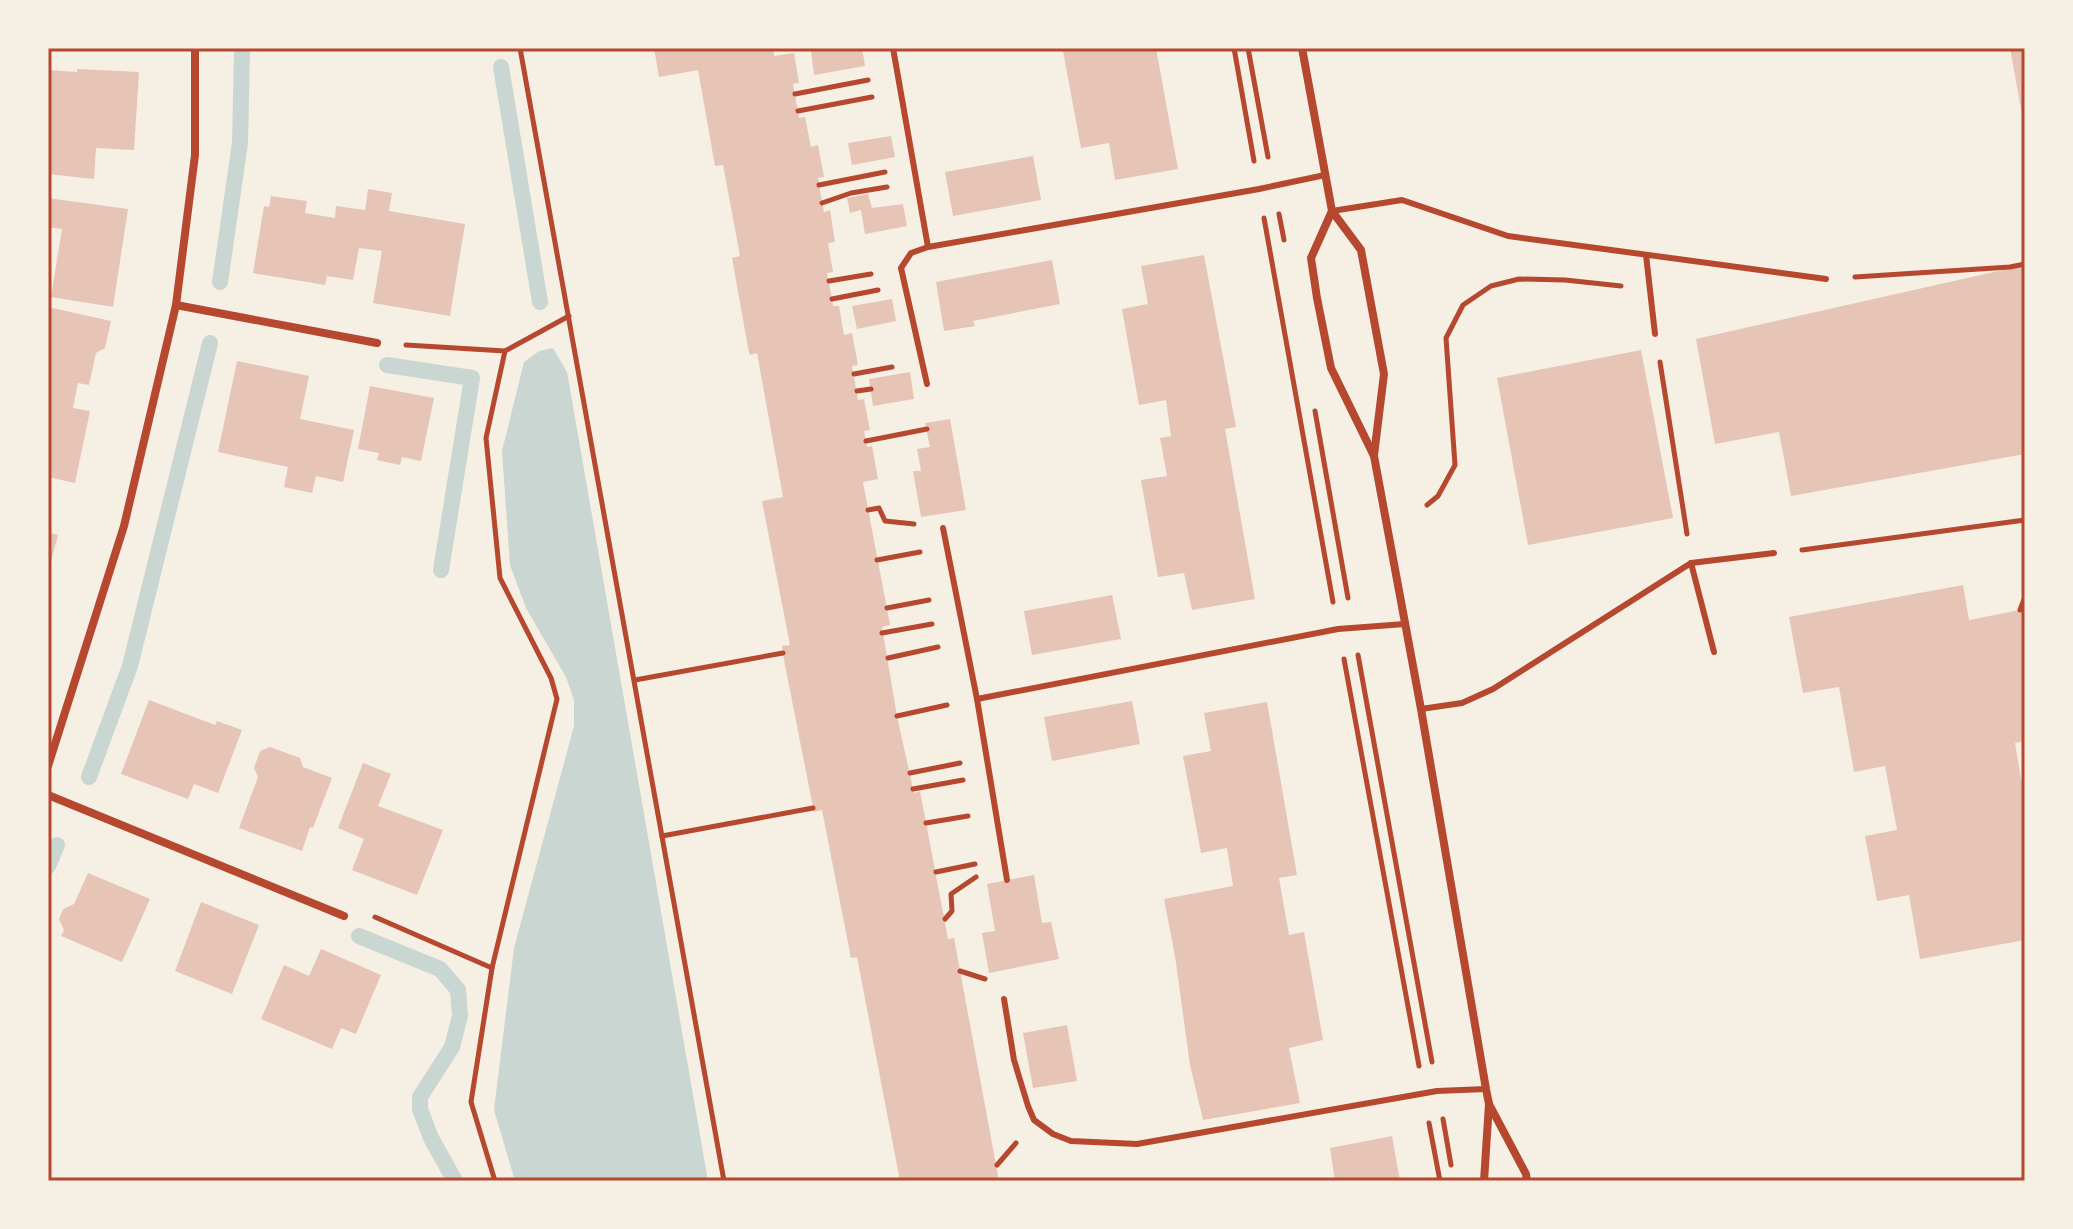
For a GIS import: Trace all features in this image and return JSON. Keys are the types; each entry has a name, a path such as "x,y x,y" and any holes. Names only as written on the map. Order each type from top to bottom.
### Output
{"street":[{"path":"48,766 124,526 176,305 195,155 195,48"},
{"path":"1302,48 1332,211 1361,250 1384,374 1374,456"},
{"path":"1332,211 1311,258 1317,298 1331,368 1374,456 1489,1104 1484,1181"},
{"path":"176,305 377,343"},
{"path":"48,795 344,916"},
{"path":"1489,1104 1527,1181"}],"lane":[{"path":"893,48 928,247"},
{"path":"927,384 901,268 911,253 928,247 1325,175"},
{"path":"1332,211 1402,200 1508,236 1826,279"},
{"path":"1646,255 1655,334"},
{"path":"943,528 977,699 1007,880"},
{"path":"1421,709 1462,703 1493,689 1691,563 1774,553"},
{"path":"1691,563 1714,652"},
{"path":"977,699 1338,629 1405,624"},
{"path":"1004,999 1014,1060 1034,1120 1053,1134 1071,1141 1137,1144 1437,1091 1486,1089"}],"path":[{"path":"520,48 724,1181"},
{"path":"795,94 898,75"},
{"path":"798,111 900,92"},
{"path":"819,185 913,166"},
{"path":"822,203 851,193 916,182"},
{"path":"1826,279 2025,264"},
{"path":"829,281 901,268"},
{"path":"1427,505 1438,496 1455,465 1446,338 1463,305 1491,286 1519,279 1565,280 1650,289"},
{"path":"832,299 905,286"},
{"path":"377,343 505,351 569,316"},
{"path":"1655,334 1691,563"},
{"path":"495,1181 471,1102 492,968 557,699 551,678 500,578 486,438 505,351"},
{"path":"854,374 922,361"},
{"path":"857,391 871,389"},
{"path":"866,441 927,429"},
{"path":"868,510 879,508 885,521 943,528"},
{"path":"1774,553 2025,520"},
{"path":"877,560 947,548"},
{"path":"887,608 956,595"},
{"path":"2020,610 2025,597"},
{"path":"882,633 961,620"},
{"path":"888,658 966,642"},
{"path":"634,680 783,653"},
{"path":"897,716 977,699"},
{"path":"910,773 987,758"},
{"path":"913,789 990,775"},
{"path":"662,836 813,808"},
{"path":"926,823 996,811"},
{"path":"936,872 1003,859"},
{"path":"945,919 952,911 951,894 1003,859"},
{"path":"344,916 366,913 492,968"}],"shaded area":[{"path":"553,348 567,372 708,1181 515,1181 494,1110 514,948 574,726 574,700 566,677 526,608 510,565 502,451 524,362 539,351"}],"building":[{"path":"654,48 773,48 774,56 794,53 799,83 793,84 799,118 805,117 811,147 818,145 824,177 818,178 819,185 824,212 830,210 835,242 828,243 833,272 827,273 833,306 839,306 844,335 852,333 858,365 852,366 858,400 864,399 870,430 864,431 867,447 872,446 878,479 863,482 890,625 882,627 897,716 914,793 920,791 948,939 954,938 999,1181 900,1181 857,957 851,958 822,810 814,812 784,660 782,646 790,645 762,501 783,497 757,353 749,353 732,258 740,256 723,165 715,166 698,70 659,77"},
{"path":"862,48 865,66 814,75 811,50"},
{"path":"1079,48 1156,48 1178,169 1115,180 1109,143 1081,148 1063,51"},
{"path":"2010,48 2025,48 2023,120"},
{"path":"77,69 139,72 134,150 96,148 94,179 48,174 48,70 77,72"},
{"path":"891,136 895,157 852,165 848,143"},
{"path":"1033,156 1041,200 953,216 945,172"},
{"path":"368,189 392,193 389,211 465,224 450,316 373,303 382,251 359,248 353,280 327,276 325,285 253,273 264,206 269,207 271,196 307,201 305,213 335,218 336,206 365,210"},
{"path":"868,194 872,208 903,204 907,226 865,234 861,210 850,213 847,198"},
{"path":"48,198 128,209 113,307 51,297 62,229 48,227"},
{"path":"1204,255 1236,427 1225,429 1255,599 1192,610 1184,573 1158,577 1141,480 1167,476 1160,438 1171,436 1166,400 1139,405 1122,309 1148,304 1141,266"},
{"path":"1052,260 1060,304 973,321 975,326 944,331 936,282"},
{"path":"2025,265 2025,454 1791,496 1779,432 1715,444 1696,339"},
{"path":"892,299 896,321 857,329 852,306"},
{"path":"48,307 111,321 105,348 96,353 89,385 78,383 73,408 90,411 75,483 48,477"},
{"path":"1641,350 1673,518 1528,545 1497,378"},
{"path":"237,361 309,376 300,419 354,430 343,482 316,476 312,493 284,487 288,467 218,452"},
{"path":"910,372 914,399 873,406 869,379"},
{"path":"370,386 434,398 421,461 402,457 400,465 377,460 379,453 358,449"},
{"path":"950,419 966,510 921,517 913,471 921,471 917,449 930,447 925,423"},
{"path":"48,532 58,535 49,568 48,568"},
{"path":"1963,585 1969,620 2025,609 2025,741 2015,743 2025,802 2025,940 1920,959 1909,895 1877,901 1865,836 1897,830 1885,766 1854,772 1839,687 1803,693 1789,617"},
{"path":"1112,595 1121,639 1032,655 1024,611"},
{"path":"149,700 215,725 217,721 242,730 218,793 194,784 188,799 121,774"},
{"path":"1132,701 1140,744 1052,761 1044,717"},
{"path":"1267,702 1297,875 1279,878 1289,935 1304,932 1323,1040 1289,1048 1300,1103 1203,1120 1190,1065 1164,899 1233,886 1227,848 1201,853 1183,756 1211,751 1204,713"},
{"path":"270,747 300,758 303,767 332,778 302,851 239,828 258,777 254,768 260,751"},
{"path":"363,763 391,774 378,806 443,830 417,895 352,870 364,839 338,828"},
{"path":"88,873 150,899 122,962 61,936 64,930 59,919 63,909 74,904"},
{"path":"1034,875 1042,923 1051,922 1059,959 989,973 982,933 995,931 987,884"},
{"path":"201,902 259,925 232,994 175,971"},
{"path":"321,949 381,975 356,1034 341,1028 332,1049 261,1019 284,965 309,976"},
{"path":"1067,1025 1077,1081 1033,1088 1023,1033"},
{"path":"1392,1136 1400,1181 1335,1181 1330,1148"}],"waterway":[{"path":"220,282 240,143 242,50"},
{"path":"501,67 540,302"},
{"path":"89,777 130,666 210,343"},
{"path":"387,365 472,378 441,570"},
{"path":"48,866 57,845"},
{"path":"359,936 440,969 458,990 460,1016 452,1047 420,1097 420,1109 431,1138 455,1181"}]}
